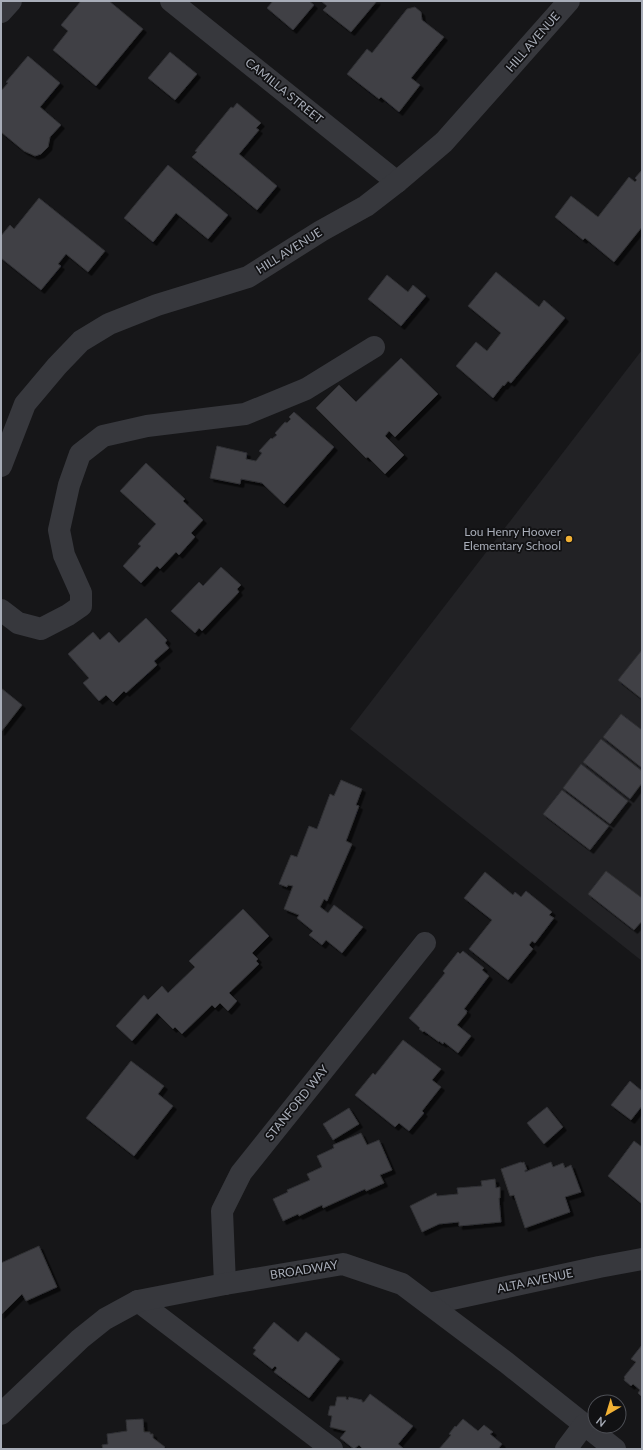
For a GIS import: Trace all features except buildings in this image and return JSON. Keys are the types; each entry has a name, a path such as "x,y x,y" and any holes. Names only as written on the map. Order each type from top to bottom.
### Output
{"street":[{"path":"1,12 11,1"},
{"name":"CAMILLA STREET","path":"172,1 397,182"},
{"name":"HILL AVENUE","path":"1,466 25,404 56,366 81,341 109,324 157,306 248,277 321,231 366,206 444,142 569,1"},
{"path":"1,610 18,623 41,629 68,615 81,606 81,593 64,555 59,530 69,485 80,454 103,436 147,426 245,414 306,389 374,347"},
{"name":"STANFORD WAY","path":"226,1284 222,1211 241,1173 425,943"},
{"name":"ALTA AVENUE","path":"429,1304 642,1259"},
{"name":"BROADWAY","path":"1,1414 80,1339 105,1319 138,1301 343,1264 398,1282 507,1363 615,1449"},
{"path":"138,1301 332,1449"},
{"path":"566,1449 584,1425"}],"shaded area":[{"name":"Lou Henry Hoover Elementary School","path":"642,350 642,961 350,729"}],"place":[{"name":"Lou Henry Hoover Elementary School","path":"569,539"}]}
